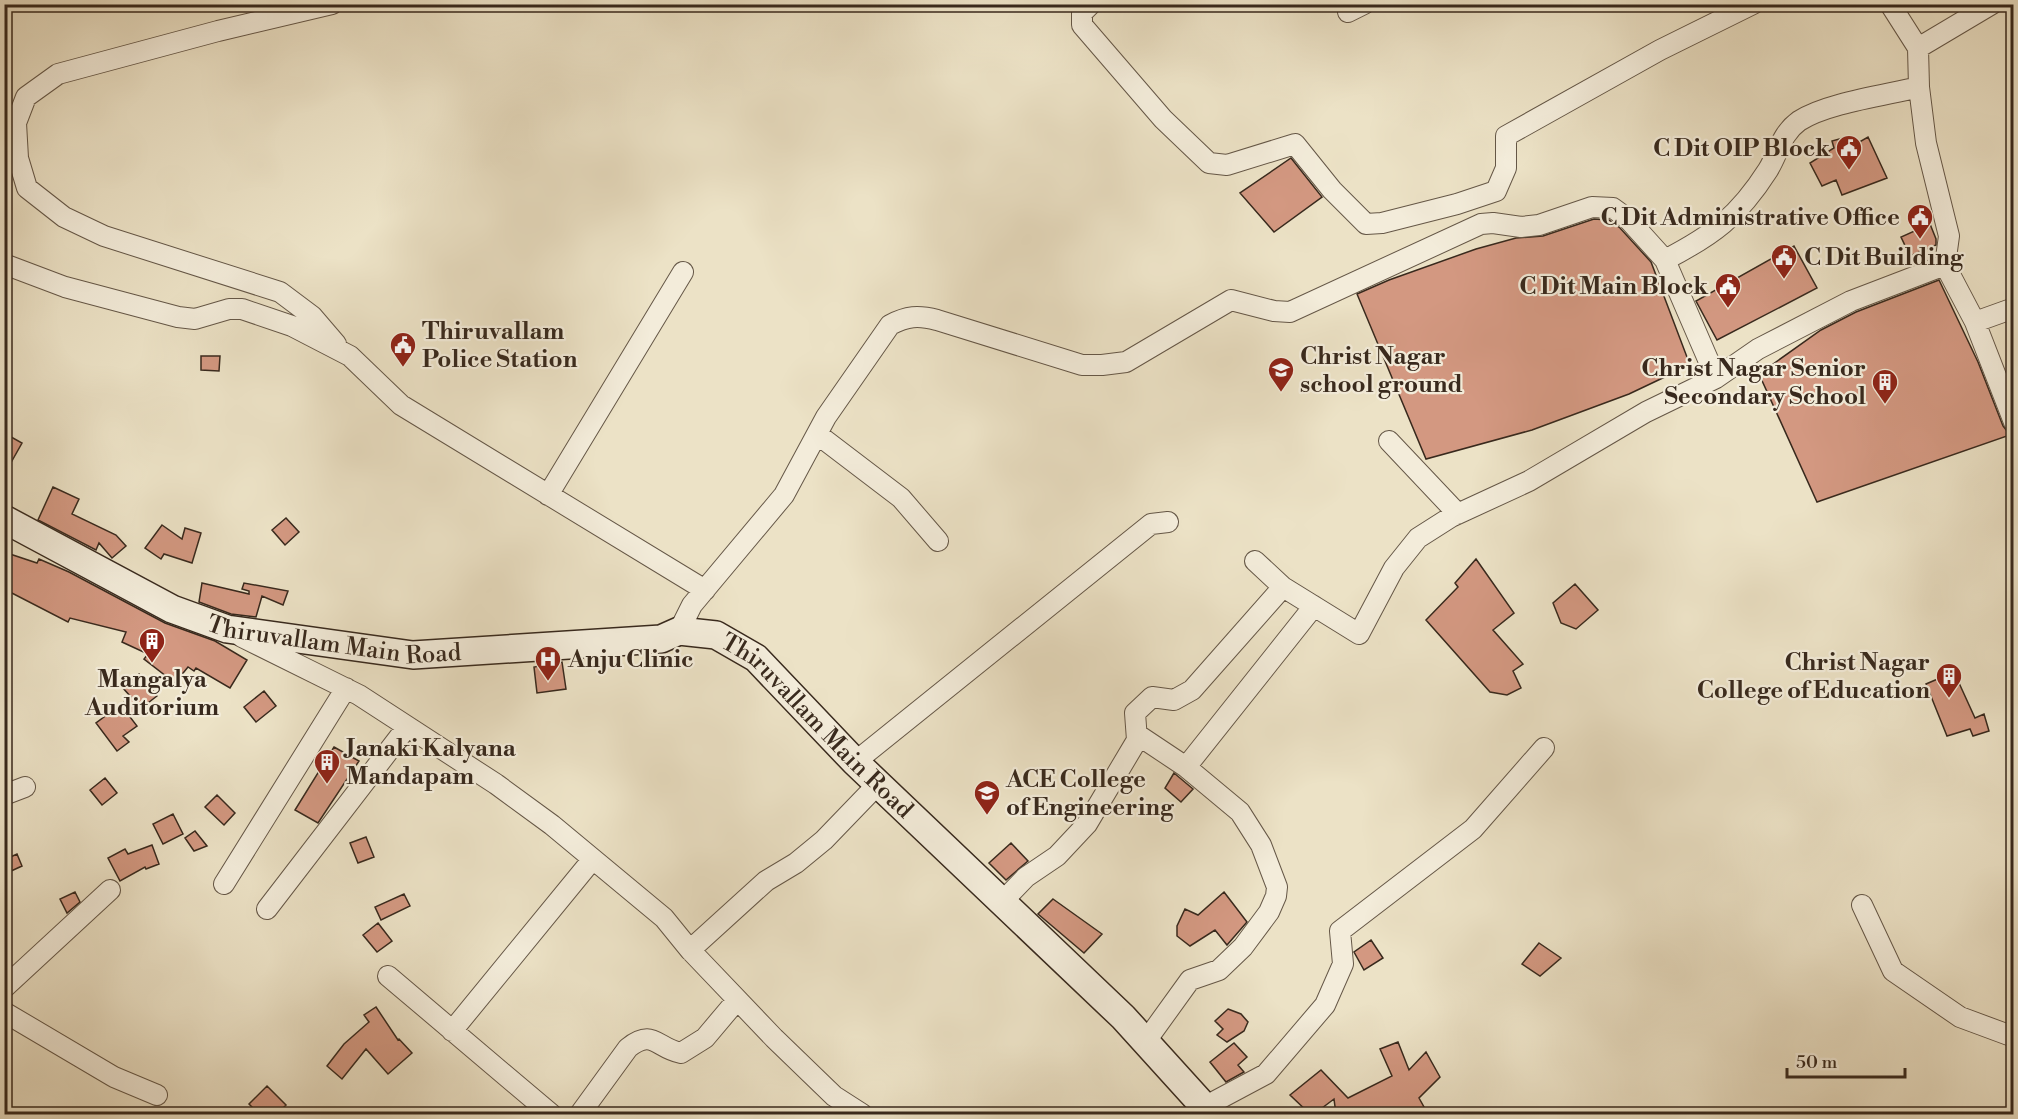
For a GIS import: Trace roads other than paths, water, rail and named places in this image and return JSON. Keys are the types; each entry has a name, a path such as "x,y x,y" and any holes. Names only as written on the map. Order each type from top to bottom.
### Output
{"main road":[{"name":"Thiruvallam Main Road","path":"4,519 172,609 226,629 413,655 661,639 679,631 716,636 756,658 855,762 1146,1041 1208,1110"}],"street":[{"path":"332,4 218,30 58,74 26,97 16,123 18,158 27,188 64,217 104,236 280,292 312,316 344,353 401,405 705,590"},
{"path":"1091,4 1082,13 1082,25 1163,119 1209,163 1227,165 1295,144 1332,190 1366,224 1383,223 1457,204 1496,191 1506,168 1506,136 1660,50 1753,4"},
{"path":"1890,4 1918,48 1919,87 1926,143 1949,236 1945,266 1975,322 2013,422"},
{"path":"1918,48 1992,4"},
{"path":"1665,260 1695,244 1731,219 1768,170 1783,135 1800,120 1825,110 1919,87"},
{"path":"679,631 692,606 784,495 817,434 890,325 902,318 919,315 1082,365 1126,362 1231,300 1274,311 1290,312 1481,224 1493,223 1521,227 1539,225 1592,207 1613,208 1628,219 1665,260 1716,378"},
{"path":"4,264 65,287 178,317 195,319 228,309 256,312 292,326 344,353"},
{"path":"1255,561 1283,587 1359,634 1394,568 1418,538 1458,514 1529,481 1591,442 1716,378 1758,349 1851,301 1945,266"},
{"path":"548,495 683,272"},
{"path":"1975,322 2013,308"},
{"path":"817,434 901,498 938,541"},
{"path":"1389,441 1458,514"},
{"path":"855,762 1151,524 1168,522"},
{"path":"1001,903 1026,877 1048,864 1073,841 1106,792 1138,735 1134,717 1137,710 1152,697 1174,700 1192,690 1283,587"},
{"path":"1186,767 1314,606"},
{"path":"226,629 346,688 496,784 552,825 664,918 690,950 737,1000 834,1096 862,1114"},
{"path":"224,884 346,688"},
{"path":"267,909 407,727"},
{"path":"1138,735 1186,767 1248,821 1270,865 1277,887 1276,896 1258,929 1243,947 1219,970 1190,980 1146,1041"},
{"path":"1208,1110 1266,1074 1325,1005 1343,964 1340,931 1473,830 1544,748"},
{"path":"690,950 766,881 796,863 824,840 878,784"},
{"path":"4,795 25,787"},
{"path":"452,1030 592,860"},
{"path":"4,988 110,890"},
{"path":"1862,905 1893,971 1960,1017 2013,1037"},
{"path":"387,976 550,1114"},
{"path":"580,1114 628,1048 637,1040 645,1038 654,1040 672,1051 681,1053 705,1038 737,1000"},
{"path":"4,1012 114,1077 157,1095"}],"place":[{"name":"C Dit OIP Block","path":"1849,171"},
{"name":"C Dit Administrative Office","path":"1920,240"},
{"name":"C Dit Building","path":"1784,280"},
{"name":"C Dit Main Block","path":"1728,309"},
{"name":"Thiruvallam Police Station","path":"403,368"},
{"name":"Christ Nagar school ground","path":"1281,393"},
{"name":"Christ Nagar Senior Secondary School","path":"1885,405"},
{"name":"Mangalya Auditorium","path":"152,664"},
{"name":"Anju Clinic","path":"548,682"},
{"name":"Christ Nagar College of Education","path":"1949,699"},
{"name":"Janaki Kalyana Mandapam","path":"327,785"},
{"name":"ACE College of Engineering","path":"987,816"}]}
